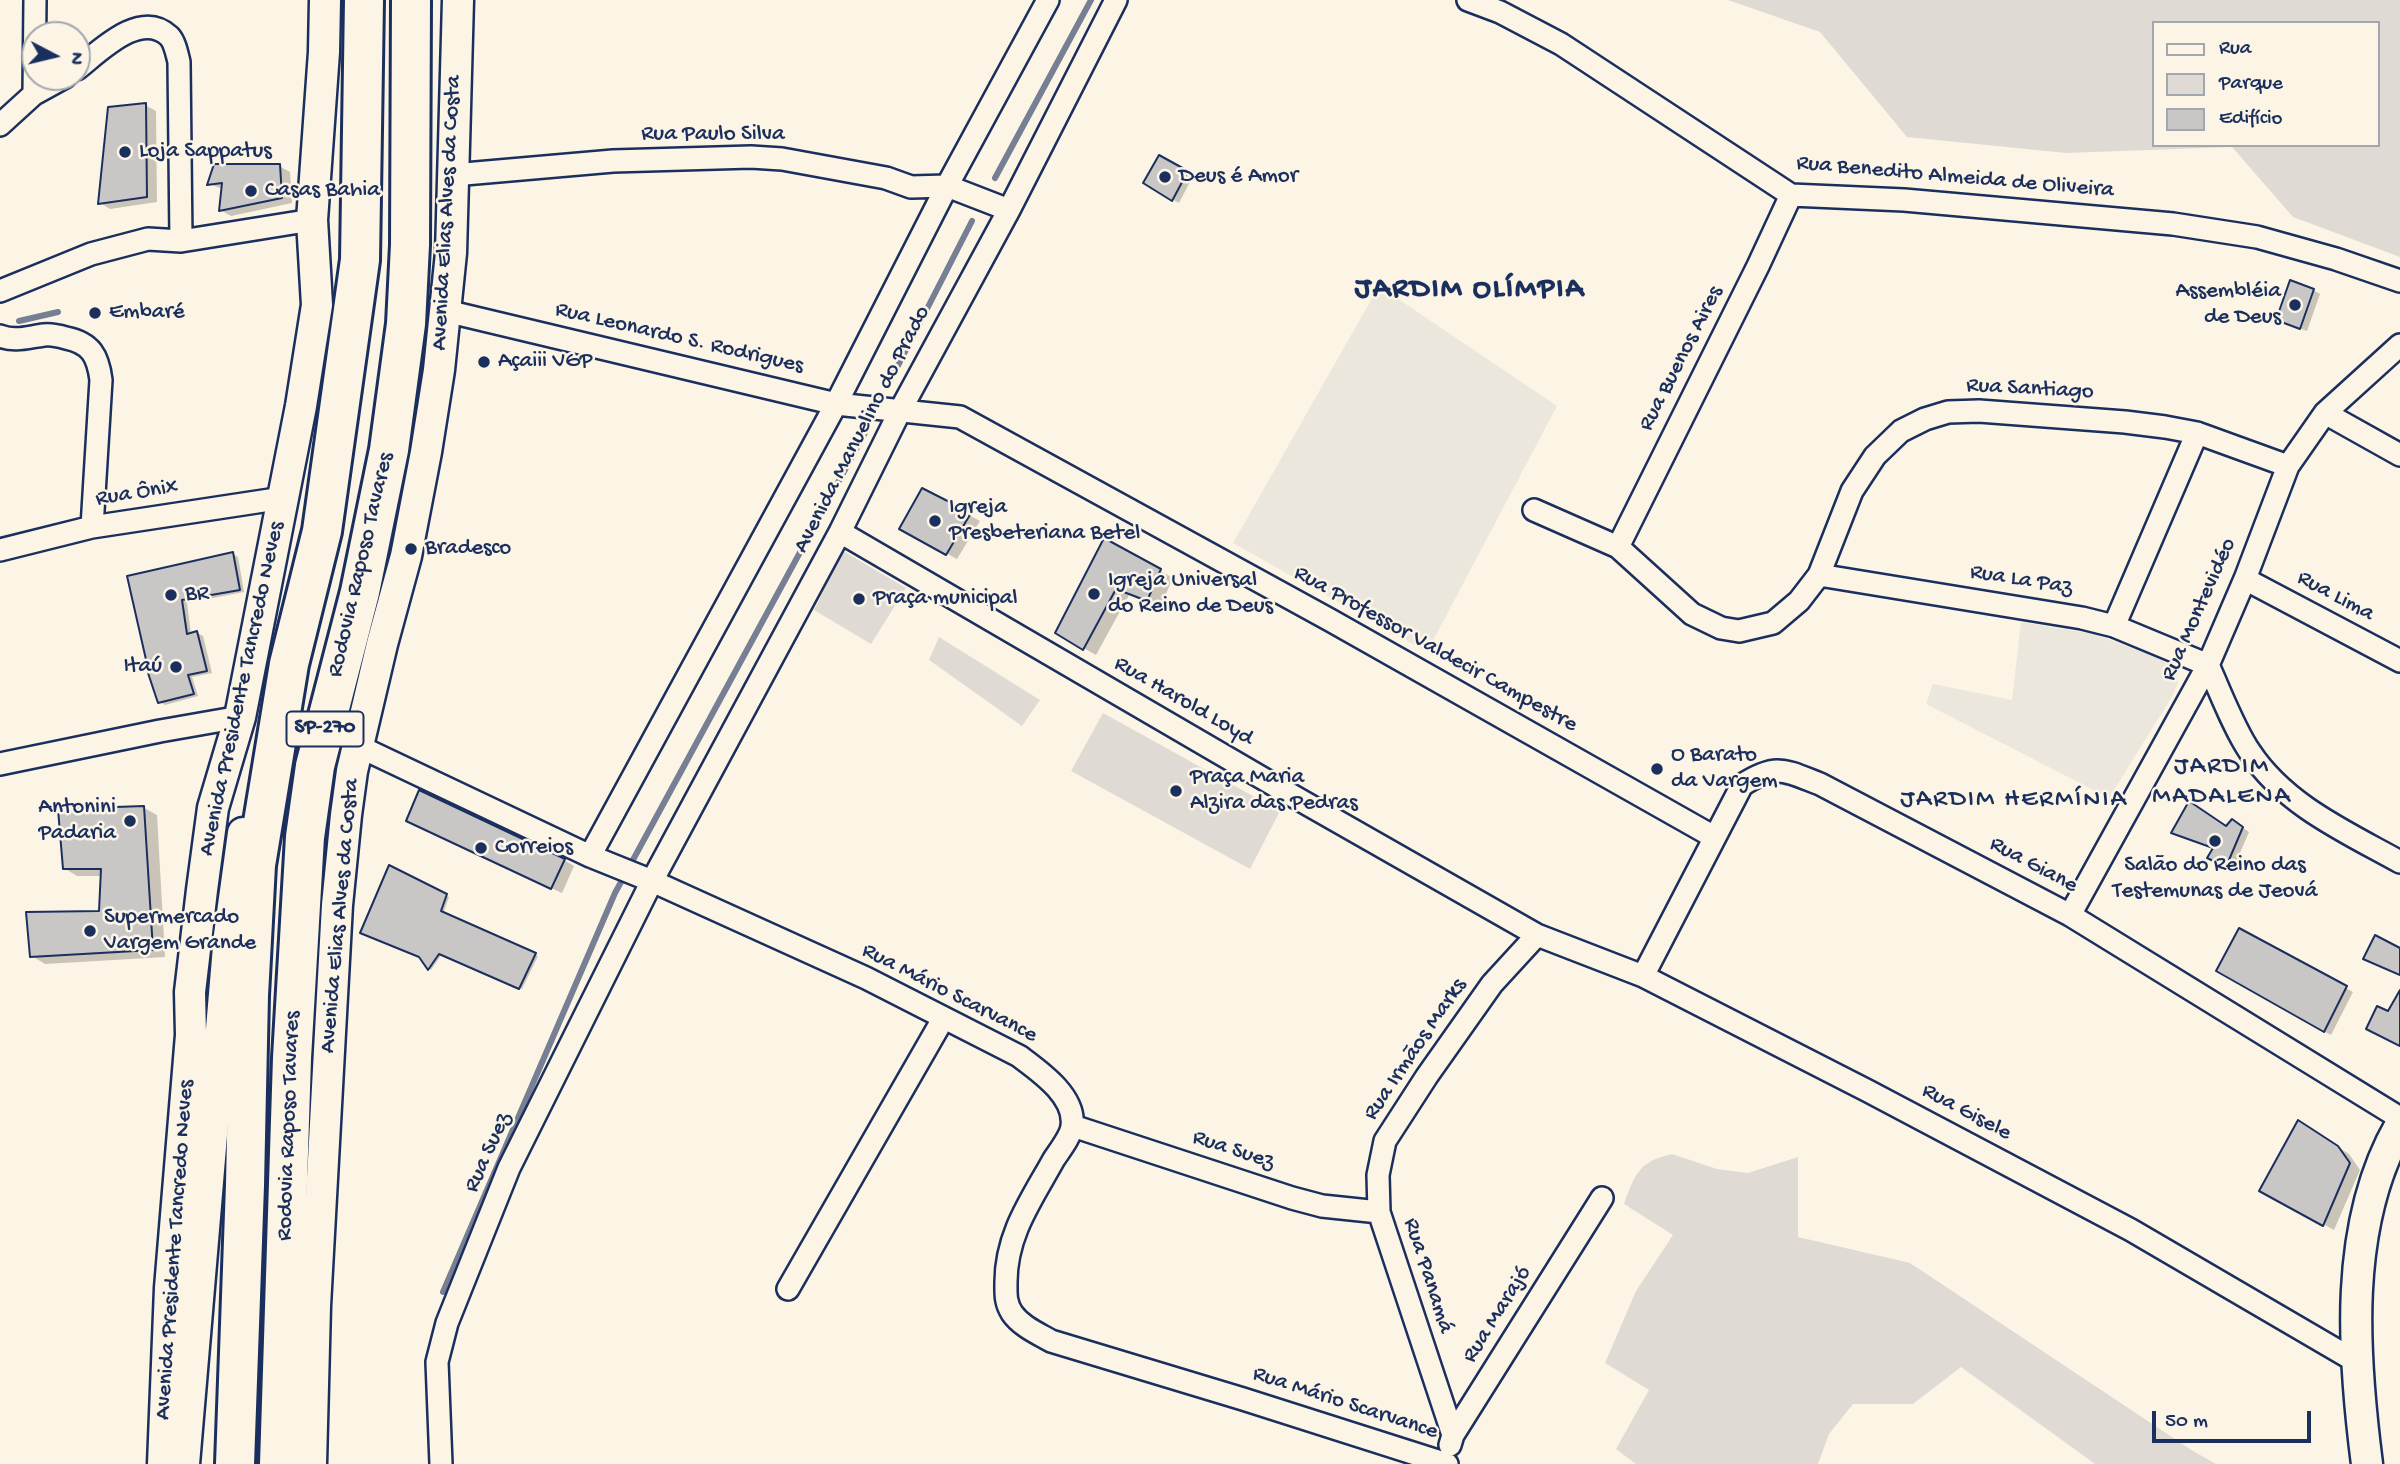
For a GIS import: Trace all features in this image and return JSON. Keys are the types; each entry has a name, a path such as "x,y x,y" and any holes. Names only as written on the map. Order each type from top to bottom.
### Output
{"highway":[{"name":"Rodovia Raposo Tavares","path":"235,1464 249,995 256,865 289,664 321,531 360,260 363,0"},
{"name":"Rodovia Raposo Tavares","path":"279,1464 292,1058 305,837 315,766 360,592 386,463 406,324 410,245 411,0"}],"main road":[{"name":"Avenida Presidente Tancredo Neves","path":"163,1464 170,1288 191,1035 190,992 213,808 240,718 302,406 317,305 312,220 325,0"},
{"name":"Avenida Elias Alves da Costa","path":"311,1464 316,1307 337,905 348,804 358,746 411,530 428,439 446,311 458,0"},
{"path":"184,1464 234,884 264,733 289,664"},
{"path":"2367,1464 2357,1363 2356,1294 2365,1221 2385,1152 2400,1126"}],"street":[{"path":"34,94 36,0"},
{"name":"Avenida Manuelino do Prado","path":"590,856 836,404 947,186 1048,0"},
{"name":"Avenida Manuelino do Prado","path":"652,881 840,532 901,409 1009,210 1116,0"},
{"name":"Rua Benedito Almeida de Oliveira","path":"1468,0 1518,21 1561,44 1791,195 1904,200 2174,224 2257,237 2336,259 2400,281"},
{"path":"91,58 117,37 141,27 159,30 171,37 179,62 181,241"},
{"path":"0,125 39,91"},
{"name":"Rua Paulo Silva","path":"453,174 612,161 751,157 782,159 886,178 911,187 947,186 1009,210"},
{"name":"Rua Buenos Aires","path":"1618,547 1791,195"},
{"path":"0,291 91,254 148,239 181,241 312,220"},
{"name":"Rua Leonardo S. Rodrigues","path":"446,311 836,404 901,409"},
{"path":"0,336 23,339 47,334 80,341 93,352 99,365 101,380 92,527"},
{"name":"Rua Montevidéo","path":"2070,915 2208,665 2245,579 2288,466 2325,413 2400,345"},
{"name":"Rua Professor Valdecir Campestre","path":"901,409 960,417 1330,620 1714,837"},
{"name":"Rua Santiago","path":"1534,510 1618,547 1692,614 1721,628 1739,631 1759,628 1783,616 1799,601 1819,575 1852,491 1875,456 1901,431 1925,419 1948,412 1979,411 2125,422 2197,433 2288,466"},
{"path":"2325,413 2400,455"},
{"path":"2114,626 2197,433"},
{"name":"Rua Ônix","path":"0,550 92,527 283,498"},
{"name":"Rua Harold Loyd","path":"840,532 1537,935"},
{"name":"Rua La Paz","path":"1819,575 2054,612 2114,626 2208,665"},
{"name":"Rua Lima","path":"2245,579 2400,661"},
{"path":"2208,665 2248,750 2268,777 2292,799 2400,862"},
{"path":"0,764 160,731 240,718"},
{"name":"Rua Mário Scarvance","path":"358,746 590,856 652,881 866,978 1019,1056 1041,1073 1064,1097 1069,1106 1073,1126 1021,1218 1010,1243 1004,1294 1012,1312 1027,1327 1051,1341 1445,1464"},
{"name":"Rua Giane","path":"1643,976 1742,785 1761,773 1781,770 1820,784 2070,915 2400,1118"},
{"name":"Rua Suez","path":"441,1464 437,1362 447,1323 509,1168 652,881"},
{"name":"Rua Gisele","path":"1537,935 1643,976 1868,1091 2092,1209 2357,1363"},
{"name":"Rua Irmãos Marks","path":"1379,1212 1378,1175 1385,1141 1492,984 1537,935"},
{"path":"788,1289 943,1019"},
{"name":"Rua Suez","path":"1073,1126 1292,1198 1322,1206 1379,1212"},
{"name":"Rua Marajó","path":"1445,1464 1453,1435 1602,1198"},
{"name":"Rua Panamá","path":"1379,1212 1453,1435"}],"shaded area":[{"path":"1379,286 1557,406 1427,652 1233,543"},
{"path":"2021,622 2094,634 2160,658 2176,671 2178,682 2173,695 2109,798 1926,704 1933,684 2012,700"}],"green space":[{"path":"1728,0 2400,0 2400,257 2293,217 2232,147 2066,153 1907,137 1820,32"},
{"name":"Praça municipal","path":"843,551 906,588 871,644 814,610"},
{"path":"939,637 1040,700 1022,726 929,660"},
{"name":"Praça Maria Alzira das Pedras","path":"1103,713 1280,811 1250,869 1071,771"},
{"path":"1672,1154 1717,1169 1748,1173 1798,1157 1798,1237 1910,1263 2216,1464 2095,1464 1961,1367 1913,1404 1853,1404 1829,1434 1818,1464 1636,1464 1616,1449 1649,1390 1605,1363 1636,1291 1673,1235 1624,1204 1640,1170 1652,1161"}],"building":[{"name":"Loja Sappatus","path":"146,103 147,197 98,204 108,107"},
{"name":"Deus é Amor","path":"1159,155 1188,171 1172,201 1143,183"},
{"name":"Casas Bahia","path":"214,164 280,164 282,198 219,211 222,183 207,185"},
{"name":"Assembléia de Deus","path":"2290,280 2314,289 2300,329 2276,320"},
{"name":"Igreja Presbeteriana Betel","path":"922,488 971,513 946,555 899,529"},
{"name":"Igreja Universal do Reino de Deus","path":"1104,538 1161,569 1147,601 1116,589 1083,650 1055,633"},
{"name":"BR","path":"233,552 240,590 182,600 187,634 197,631 207,671 188,675 194,694 158,703 145,664 127,576"},
{"path":"419,790 565,859 551,889 406,821"},
{"name":"Salão do Reino das Testemunas de Jeová","path":"2189,801 2226,826 2232,819 2243,827 2226,867 2207,858 2213,848 2171,833"},
{"path":"144,806 153,950 30,957 26,912 99,911 101,869 63,869 58,809"},
{"path":"389,865 447,894 441,911 536,953 519,989 439,954 428,970 419,957 360,933"},
{"path":"2239,928 2347,986 2324,1032 2216,971"},
{"path":"2375,935 2400,948 2400,975 2363,959"},
{"path":"2400,990 2400,1046 2366,1029 2377,1006 2388,1011"},
{"path":"2298,1120 2338,1146 2350,1163 2323,1226 2259,1191"}],"waterway":[{"path":"995,178 1091,0"},
{"path":"887,387 972,221"},
{"path":"19,321 58,312"},
{"path":"443,1292 615,893 867,429"}],"place":[{"name":"Loja Sappatus","path":"125,152"},
{"name":"Deus é Amor","path":"1165,177"},
{"name":"Casas Bahia","path":"251,191"},
{"name":"Assembléia de Deus","path":"2295,305"},
{"name":"Embaré","path":"95,313"},
{"name":"Açaiii VGP","path":"484,362"},
{"name":"Igreja Presbeteriana Betel","path":"935,521"},
{"name":"Bradesco","path":"411,549"},
{"name":"Igreja Universal do Reino de Deus","path":"1094,594"},
{"name":"BR","path":"171,595"},
{"name":"Praça municipal","path":"859,599"},
{"name":"Itaú","path":"176,667"},
{"name":"O Barato da Vargem","path":"1657,769"},
{"name":"Praça Maria Alzira das Pedras","path":"1176,791"},
{"name":"Antonini Padaria","path":"130,821"},
{"name":"Salão do Reino das Testemunas de Jeová","path":"2215,841"},
{"name":"Correios","path":"481,848"},
{"name":"Supermercado Vargem Grande","path":"90,931"}],"district":[{"name":"JARDIM OLÍMPIA","path":"1470,291"},
{"name":"JARDIM MADALENA","path":"2222,783"},
{"name":"JARDIM HERMÍNIA","path":"2014,801"}]}
